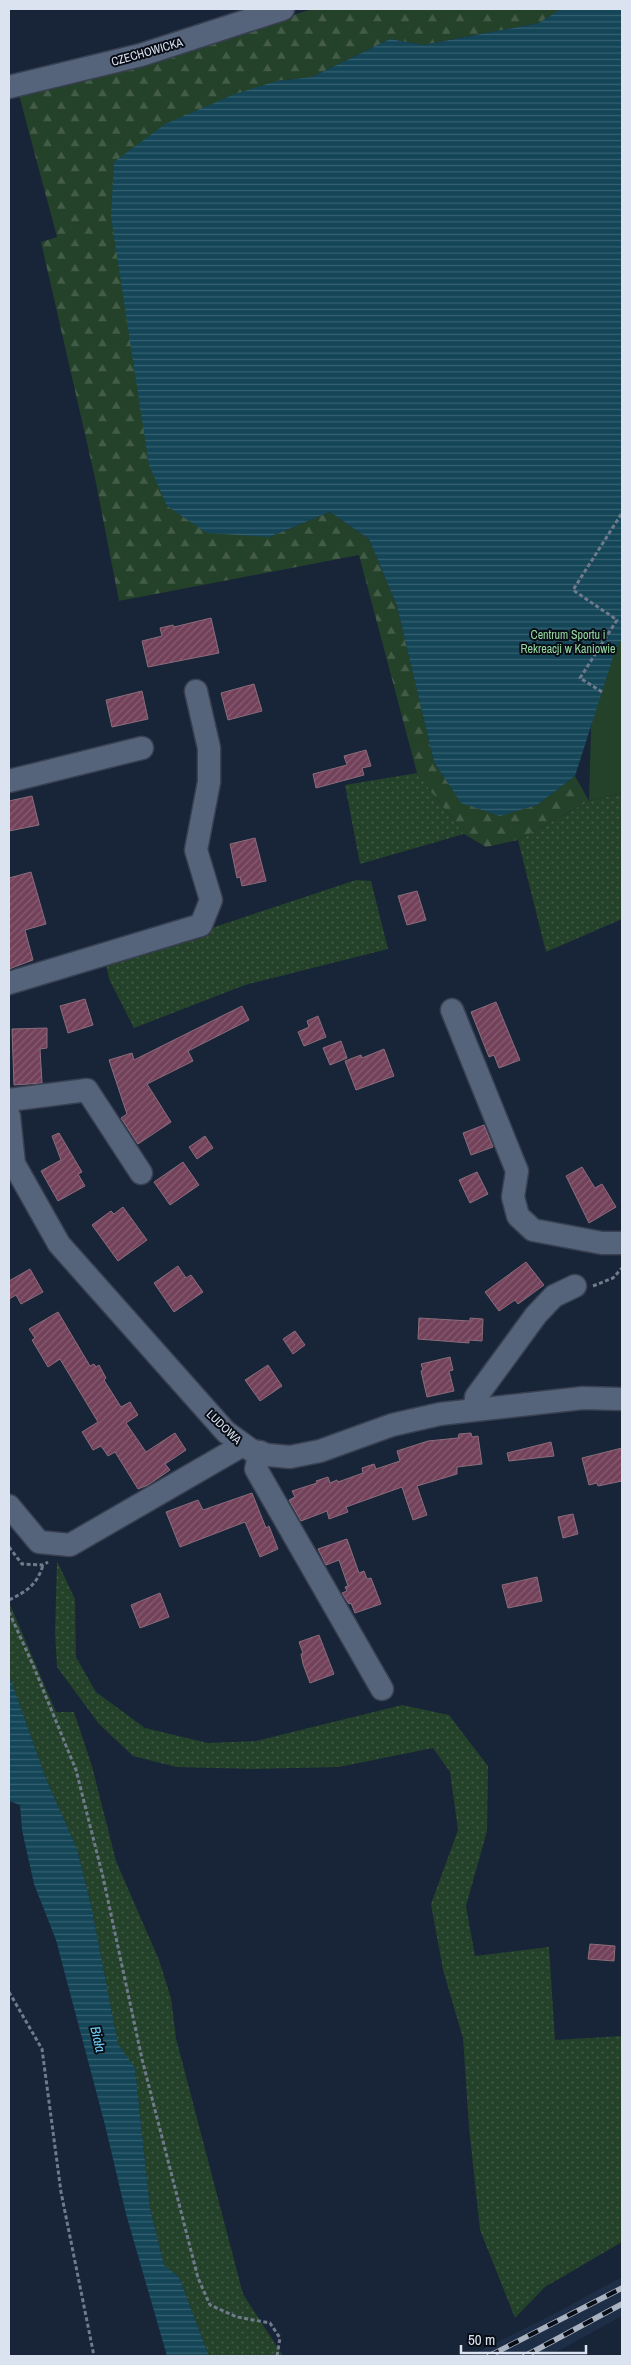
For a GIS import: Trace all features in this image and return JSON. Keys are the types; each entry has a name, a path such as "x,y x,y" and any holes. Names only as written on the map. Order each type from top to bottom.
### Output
{"street":[{"name":"CZECHOWICKA","path":"9,87 141,55 283,9"},
{"path":"9,983 201,925 211,900 196,850 210,782 209,748 196,691"},
{"path":"9,781 142,748"},
{"path":"452,1010 517,1171 513,1196 518,1216 533,1230 602,1243 622,1243"},
{"path":"9,1100 87,1090 141,1173"},
{"name":"LUDOWA","path":"9,1116 14,1164 59,1244 226,1432 251,1449"},
{"path":"475,1409 476,1397 536,1315 554,1296 575,1286"},
{"path":"9,1506 39,1542 70,1545 251,1449 278,1456 304,1455 406,1421 475,1409 583,1398 622,1399"},
{"path":"251,1449 256,1469 382,1688"}],"path":[{"path":"602,692 580,678 617,620 573,590 622,513"},
{"path":"575,1286 588,1287 603,1283 613,1278 622,1268"},
{"path":"9,1600 28,1590 39,1578 43,1565"},
{"path":"9,1612 33,1664 76,1770 103,1877 146,2078 198,2278 210,2305 237,2316 270,2323 280,2338 277,2356"},
{"path":"9,1992 42,2049 61,2192 94,2356"}],"shaded area":[{"path":"622,2277 622,2316 549,2356 469,2356 552,2315"}],"green space":[{"path":"312,9 561,9 539,23 423,45 390,39 312,77 277,81 269,537 330,512 369,539 397,606 434,762 461,802 500,815 537,805 575,776 589,801 518,840 486,847 464,834 417,773 359,555 119,601 95,478 41,242 57,237 19,95 144,64"},
{"path":"622,487 622,793 589,801 591,728"},
{"path":"417,773 464,834 360,864 345,785"},
{"path":"622,793 622,919 546,952 518,840 589,801"},
{"path":"356,880 371,881 388,949 245,985 134,1028 109,979 106,963"},
{"path":"57,1561 75,1599 76,1657 96,1692 145,1728 208,1743 256,1741 402,1705 449,1715 488,1766 487,1831 466,1906 475,1956 549,1947 555,2040 622,2036 622,2242 545,2287 515,2318 480,2230 469,2127 463,2038 443,1970 431,1904 458,1830 450,1772 433,1748 339,1767 254,1769 176,1767 133,1756 99,1724 57,1667 55,1632"},
{"path":"9,1602 56,1712 74,1712 92,1766 116,1861 159,1960 171,1998 176,2038 243,2294 283,2356 209,2356 179,2277 164,2265 150,2208 135,2068 118,2045 91,1905 77,1849 47,1781 9,1675"}],"water":[{"path":"561,9 622,9 622,639 616,648 575,776 537,805 500,816 461,803 434,762 397,606 369,539 330,512 269,537 207,533 167,506 149,465 111,217 114,162 165,124 235,94 277,81 312,77 390,39 423,45 539,23"},
{"name":"Biała","path":"9,1675 47,1781 77,1849 91,1905 118,2044 135,2068 150,2208 164,2265 179,2277 209,2356 167,2356 126,2214 105,2125 56,1940 34,1884 22,1830 20,1805 9,1801"}],"building":[{"path":"211,618 219,653 148,667 142,641 162,636 160,628 173,625 174,627"},
{"path":"254,684 262,711 228,720 221,693"},
{"path":"142,691 148,719 112,727 106,700"},
{"path":"366,750 371,766 362,768 364,775 316,788 313,774 347,765 344,756"},
{"path":"32,796 39,825 9,831 9,801"},
{"path":"255,838 266,881 242,886 240,877 237,878 230,844"},
{"path":"31,872 46,924 25,930 33,960 9,969 9,878"},
{"path":"417,891 426,920 407,925 398,896"},
{"path":"85,999 93,1025 68,1033 60,1006"},
{"path":"496,1002 520,1060 499,1068 494,1055 489,1057 471,1012"},
{"path":"242,1006 249,1020 188,1051 193,1061 147,1084 171,1122 138,1144 121,1118 127,1114 109,1060 132,1053 134,1060"},
{"path":"318,1016 326,1037 304,1046 298,1032 309,1027 307,1021"},
{"path":"47,1028 47,1048 40,1049 42,1083 14,1085 12,1029"},
{"path":"341,1041 347,1058 330,1065 323,1048"},
{"path":"384,1049 394,1076 356,1090 345,1061 361,1055 362,1058"},
{"path":"484,1125 493,1147 471,1155 463,1133"},
{"path":"59,1133 82,1172 78,1174 85,1186 58,1201 41,1171 61,1160 52,1136"},
{"path":"205,1136 213,1148 197,1159 189,1147"},
{"path":"183,1162 199,1185 170,1205 154,1182"},
{"path":"582,1167 595,1188 602,1184 616,1207 589,1223 566,1176"},
{"path":"477,1172 488,1194 470,1203 459,1180"},
{"path":"123,1207 147,1240 118,1261 92,1225 111,1211 114,1214"},
{"path":"526,1262 544,1285 518,1304 515,1300 499,1311 485,1292"},
{"path":"178,1266 186,1278 191,1275 203,1292 174,1312 154,1283"},
{"path":"30,1269 43,1292 21,1304 16,1295 9,1299 9,1281"},
{"path":"58,1312 90,1366 94,1364 96,1367 99,1365 106,1378 104,1380 121,1407 130,1402 138,1415 126,1423 146,1452 175,1433 186,1450 165,1464 170,1470 148,1485 138,1489 115,1452 108,1456 101,1446 93,1450 82,1432 98,1422 60,1359 48,1367 32,1340 35,1338 29,1329"},
{"path":"419,1318 470,1321 470,1318 483,1319 482,1341 469,1340 469,1343 418,1339"},
{"path":"295,1331 305,1345 293,1354 283,1339"},
{"path":"450,1357 453,1370 449,1371 454,1391 427,1397 421,1364"},
{"path":"268,1365 282,1386 260,1401 245,1380"},
{"path":"471,1433 472,1437 478,1436 482,1464 457,1467 457,1474 417,1486 427,1515 413,1520 402,1487 346,1507 348,1512 329,1519 327,1511 301,1521 289,1500 295,1497 292,1491 317,1483 316,1481 328,1477 330,1483 337,1480 338,1482 363,1473 362,1468 374,1464 376,1469 400,1461 397,1451 428,1441 458,1438 459,1434"},
{"path":"551,1442 554,1456 509,1461 507,1453"},
{"path":"622,1448 622,1481 598,1486 597,1483 589,1485 582,1458"},
{"path":"252,1493 266,1528 269,1526 278,1549 260,1557 245,1522 180,1547 166,1512 198,1500 203,1510"},
{"path":"573,1514 578,1534 563,1538 558,1517"},
{"path":"347,1539 359,1573 364,1571 367,1579 371,1578 381,1604 355,1613 351,1603 349,1604 342,1593 347,1591 345,1587 348,1586 339,1560 326,1565 318,1549"},
{"path":"537,1577 542,1601 508,1608 502,1585"},
{"path":"160,1593 169,1617 140,1628 131,1605"},
{"path":"319,1635 334,1674 310,1683 303,1664 301,1654 303,1653 299,1642"},
{"path":"590,1944 615,1946 614,1961 588,1959"}],"railway":[{"path":"489,2356 622,2288"},
{"path":"525,2356 622,2304"}],"park label":[{"name":"Centrum Sportu i Rekreacji w Kaniowie","path":"568,642"}]}
